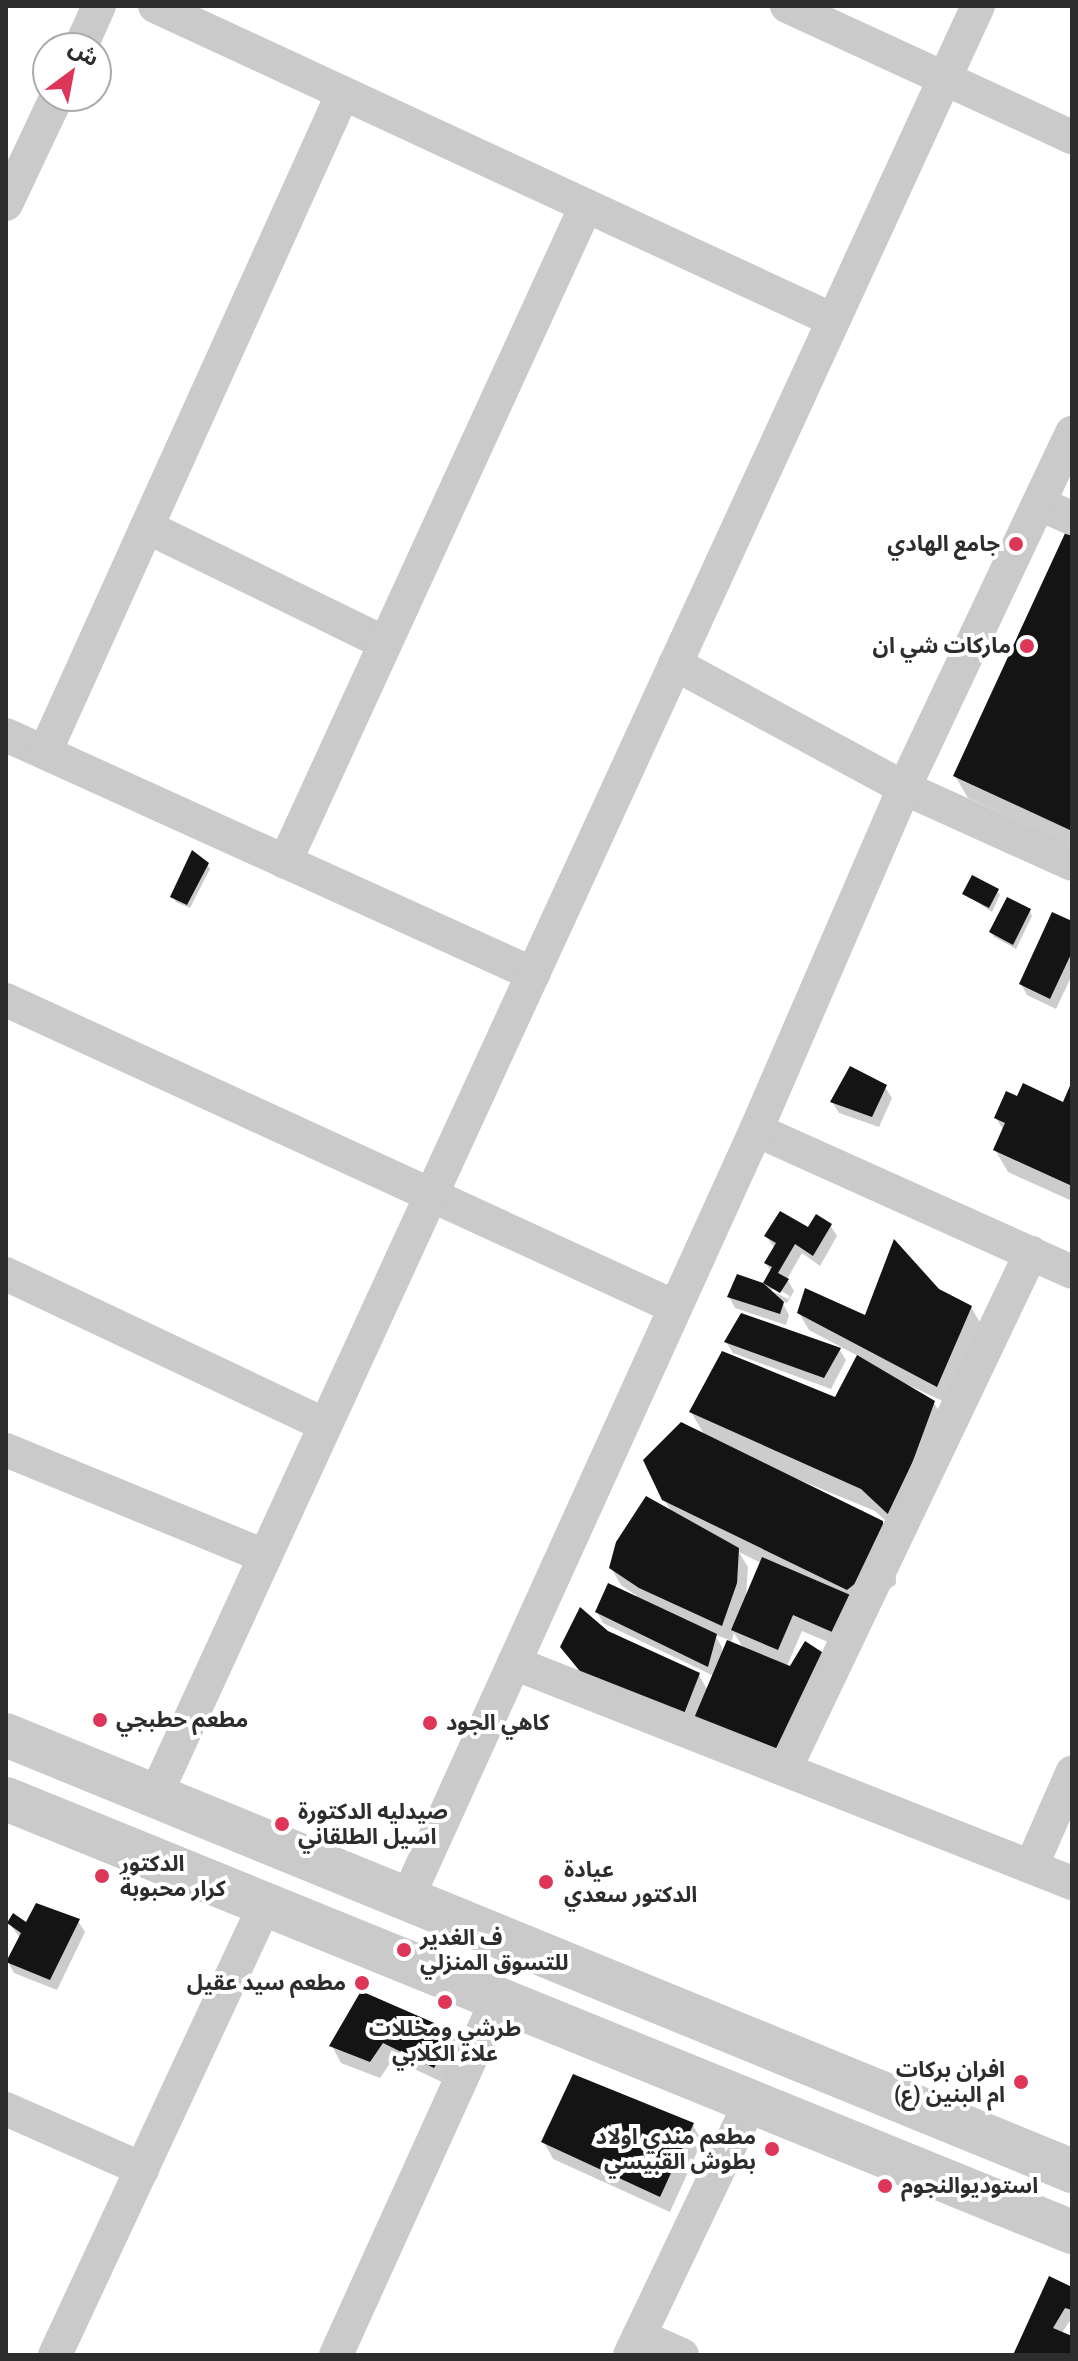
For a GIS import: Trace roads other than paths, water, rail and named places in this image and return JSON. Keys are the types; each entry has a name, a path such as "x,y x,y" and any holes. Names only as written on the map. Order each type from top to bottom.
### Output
{"street":[{"path":"87,32 99,6"},
{"path":"155,6 833,320"},
{"path":"787,6 1072,137"},
{"path":"155,1796 978,6"},
{"path":"45,752 343,93"},
{"path":"6,204 49,112"},
{"path":"285,862 586,206"},
{"path":"407,1899 756,1130 904,788 1072,433"},
{"path":"1040,504 1072,518"},
{"path":"147,527 385,643"},
{"path":"675,664 904,788 1072,864"},
{"path":"6,735 533,974"},
{"path":"6,1000 430,1198 675,1307"},
{"path":"756,1130 1072,1272"},
{"path":"785,1769 1031,1253"},
{"path":"6,1274 325,1425"},
{"path":"6,1450 265,1556"},
{"path":"514,1663 1072,1883"},
{"path":"6,1735 1072,2171"},
{"path":"1031,1867 1072,1773"},
{"path":"6,1799 1072,2232"},
{"path":"55,2355 265,1904"},
{"path":"336,2355 497,2000"},
{"path":"682,2355 635,2346 751,2101"},
{"path":"6,2109 142,2169"}],"place":[{"name":"جامع الهادي","path":"1016,544"},
{"name":"ماركات شي ان","path":"1027,646"},
{"name":"مطعم حطبجي","path":"100,1720"},
{"name":"كاهي الجود","path":"430,1723"},
{"name":"صيدليه الدكتورة اسيل الطلقاني","path":"282,1824"},
{"name":"الدكتور كرار محبوبة","path":"102,1876"},
{"name":"عيادة الدكتور سعدي","path":"546,1882"},
{"name":"ف الغدير للتسوق المنزلي","path":"404,1950"},
{"name":"مطعم سيد عقيل","path":"362,1983"},
{"name":"طرشي ومخللات علاء الكلابي","path":"445,2002"},
{"name":"افران بركات ام البنين (ع)","path":"1021,2082"},
{"name":"مطعم مندي اولاد بطوش القبيسي","path":"772,2149"},
{"name":"استوديوالنجوم","path":"885,2186"}]}
